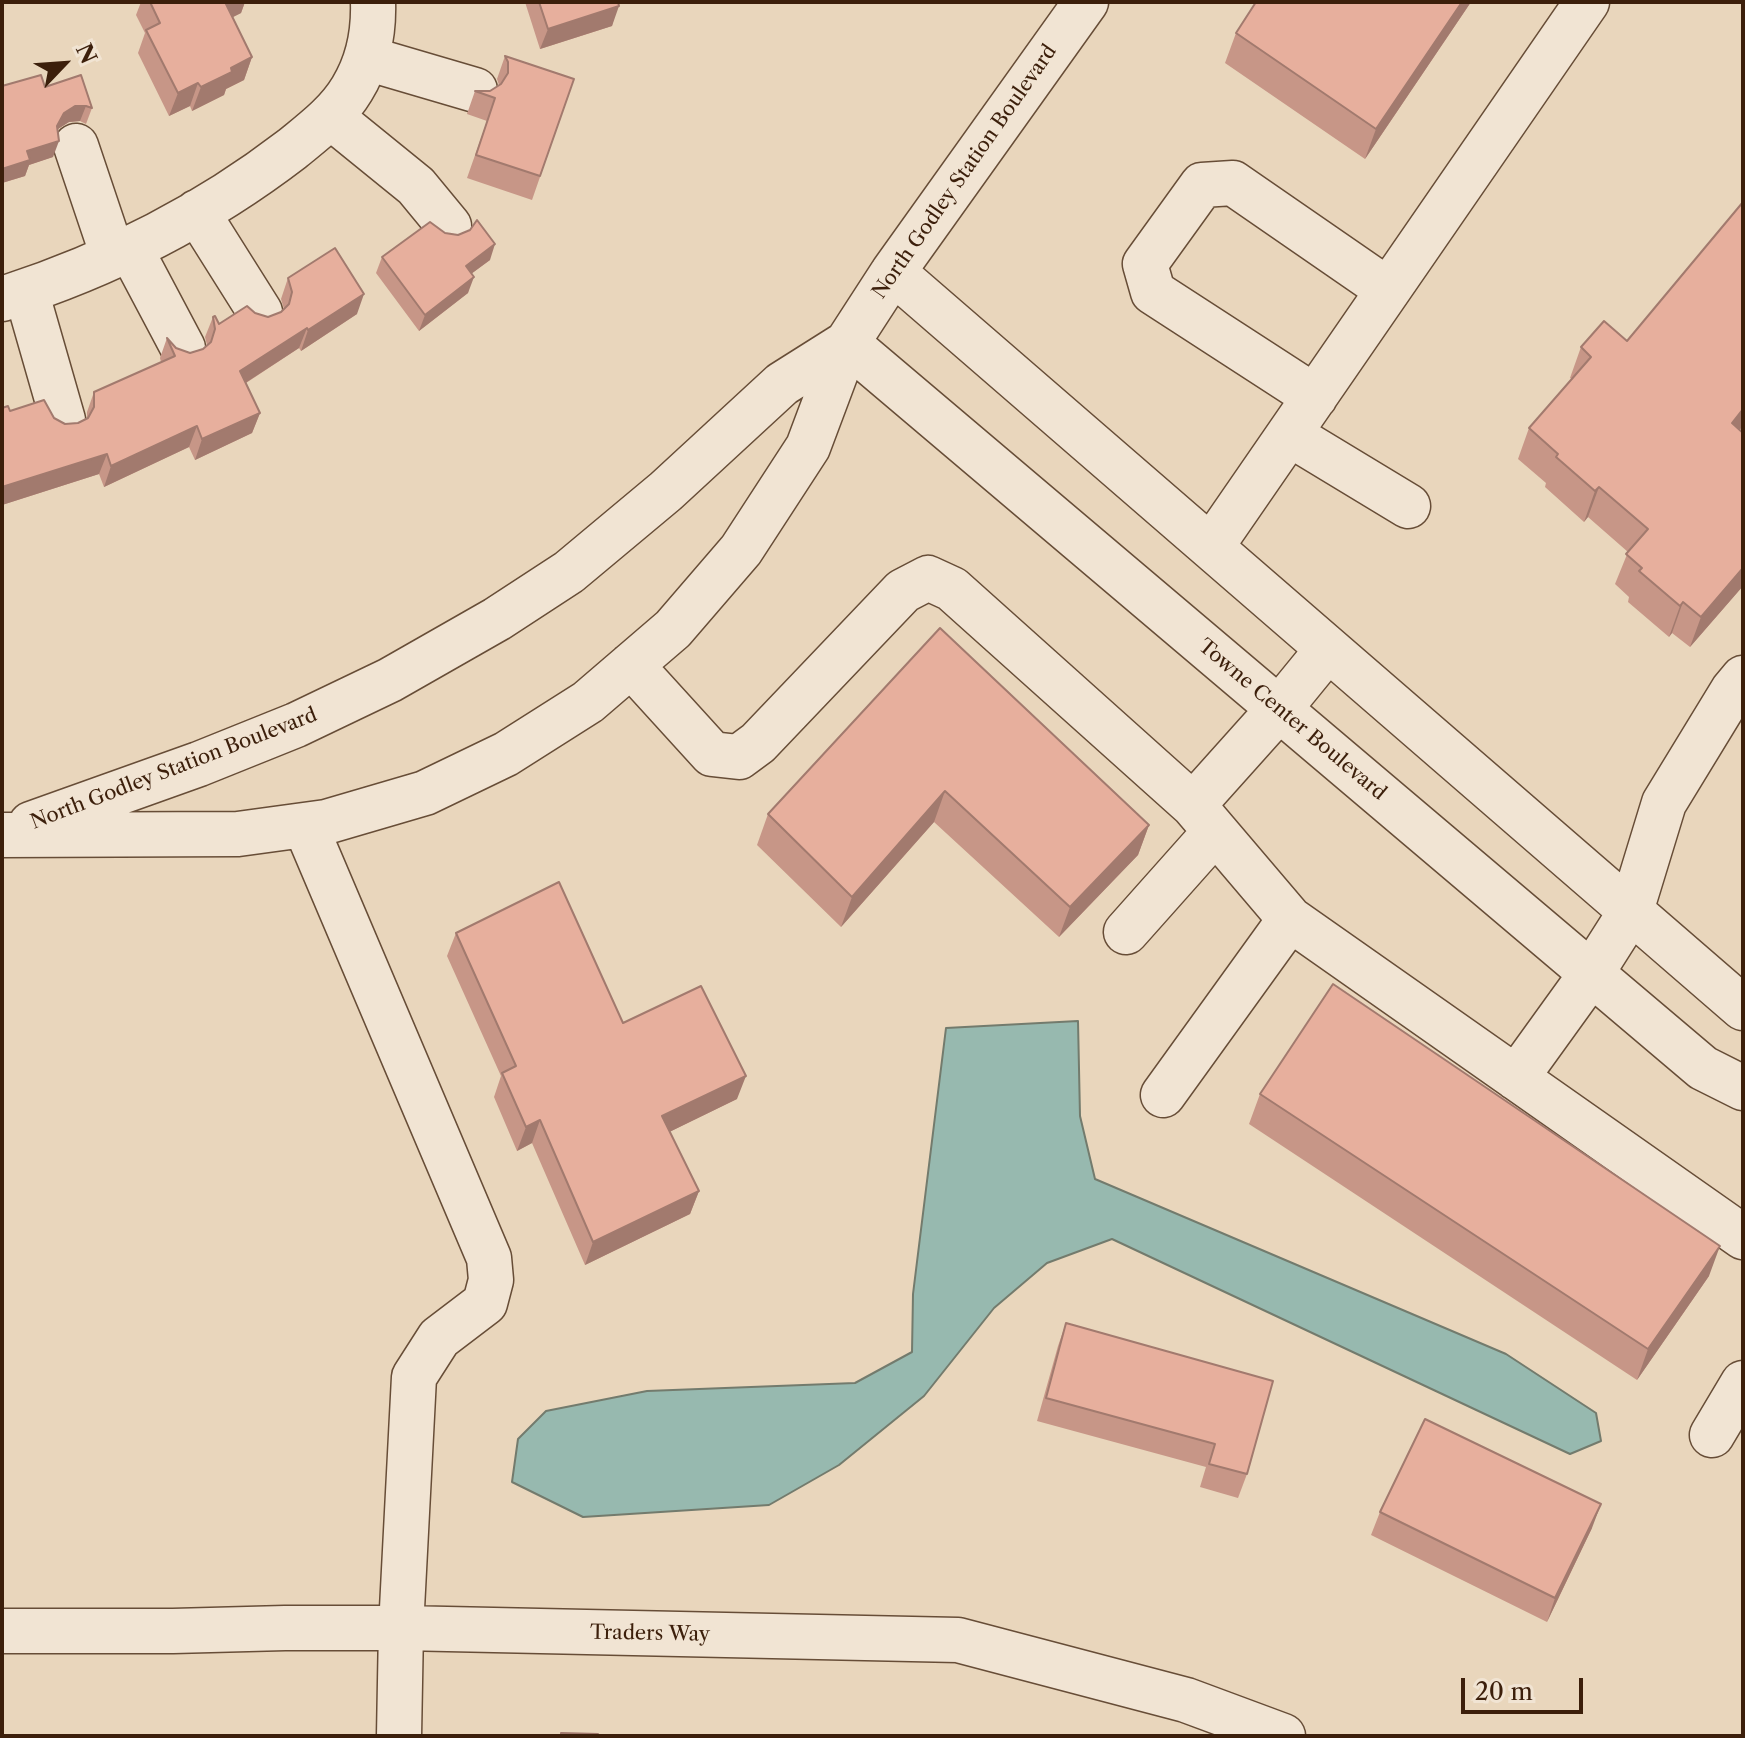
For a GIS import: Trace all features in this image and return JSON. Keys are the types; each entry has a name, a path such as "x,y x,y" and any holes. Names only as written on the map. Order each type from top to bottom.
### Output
{"street":[{"name":"North Godley Station Boulevard","path":"4,835 238,834 326,822 425,793 506,754 588,702 673,629 741,550 808,447 847,343 893,272 1086,2"},
{"path":"1211,547 1587,2"},
{"path":"63,420 14,295 121,252 197,212 273,163 331,117 352,89 366,58 381,5"},
{"path":"366,58 475,90"},
{"path":"331,117 416,186 449,226"},
{"path":"76,146 121,252 183,348"},
{"path":"1315,397 1153,292 1145,264 1202,185 1233,183 1388,290"},
{"path":"197,212 260,312"},
{"path":"893,272 1743,1008"},
{"name":"North Godley Station Boulevard","path":"4,835 296,725 390,680 497,619 569,572 666,491 782,384 847,343"},
{"name":"Towne Center Boulevard","path":"847,343 1703,1068 1743,1088"},
{"path":"1289,434 1408,506"},
{"path":"631,665 712,754 739,757 758,743 903,591 928,578 952,589 1204,819 1290,919 1743,1237"},
{"path":"1126,932 1279,709 1328,649"},
{"path":"1516,1078 1591,974 1631,911 1664,803 1743,678"},
{"path":"305,825 489,1258 491,1280 485,1303 439,1338 414,1377 401,1628 399,1736"},
{"path":"1163,1095 1290,919"},
{"path":"1712,1435 1743,1383"},
{"name":"Traders Way","path":"2,1631 401,1628 958,1640 1186,1700 1283,1736"}],"water":[{"path":"1078,1021 1080,1116 1095,1179 1506,1354 1596,1413 1601,1441 1570,1454 1112,1239 1047,1263 994,1308 924,1396 839,1465 769,1505 583,1517 512,1482 518,1439 546,1411 647,1391 855,1383 912,1352 913,1294 946,1028"}],"building":[{"path":"150,2 225,2 252,57 231,68 232,72 201,87 198,83 178,93 146,30 160,23"},
{"path":"539,2 618,2 619,6 548,29"},
{"path":"1256,2 1462,2 1376,129 1236,33"},
{"path":"505,56 574,79 540,176 476,155 495,98 475,91 490,91 501,84 508,73"},
{"path":"41,75 45,87 81,75 92,108 75,106 64,113 57,126 59,141 27,151 30,160 2,169 2,86"},
{"path":"1743,202 1743,409 1732,423 1743,433 1743,568 1701,617 1683,602 1680,606 1639,571 1642,568 1626,554 1648,529 1599,487 1595,491 1529,428 1591,357 1581,347 1604,321 1627,341"},
{"path":"477,220 495,244 466,266 474,277 425,315 382,257 430,222 445,233 458,235 470,230"},
{"path":"335,248 364,294 240,371 260,413 202,439 197,426 111,466 107,454 2,487 2,408 8,406 10,411 44,400 54,418 65,424 78,423 88,418 94,407 94,392 175,356 167,338 176,348 190,353 203,349 211,342 215,316 219,324 247,306 255,313 268,317 281,312 289,304 292,292 288,278"},
{"path":"940,628 1149,825 1070,907 945,791 852,897 768,814"},
{"path":"559,882 623,1023 701,986 746,1076 662,1116 699,1191 593,1242 540,1120 526,1127 502,1073 516,1066 456,933"},
{"path":"1333,984 1720,1246 1648,1349 1260,1094"},
{"path":"1066,1323 1273,1381 1247,1474 1209,1464 1215,1444 1046,1398"},
{"path":"1425,1419 1601,1504 1555,1598 1380,1512"},
{"path":"561,1733 598,1734 598,1736 561,1736"}]}
